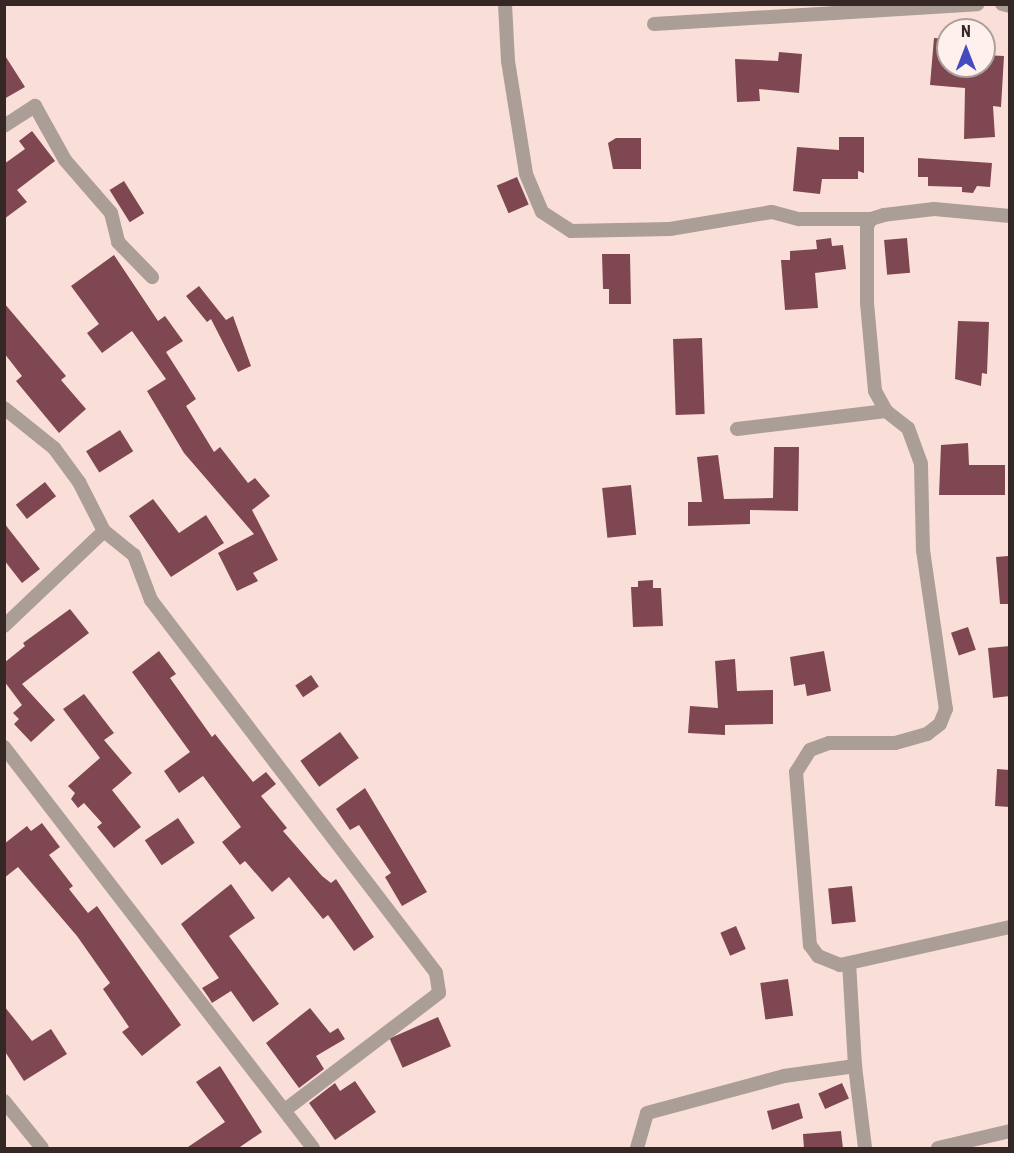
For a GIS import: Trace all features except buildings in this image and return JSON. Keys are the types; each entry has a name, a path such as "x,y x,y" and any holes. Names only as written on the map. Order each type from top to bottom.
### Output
{"street":[{"path":"505,4 508,61 526,174 542,212 571,231 670,229 772,212 830,221 871,219 934,209 1010,216"},
{"path":"654,24 977,4"},
{"path":"1002,4 1010,6"},
{"path":"4,126 35,106 65,160 111,213 118,242 152,277"},
{"path":"871,219 867,226 867,303 875,391 886,411 908,428 921,464 922,550 946,710 940,724 927,734 895,743 829,743 810,750 799,761 796,772 810,945 818,956 840,964 958,934 1010,927"},
{"path":"4,408 54,448 79,482 104,531 134,555 151,600 440,982 439,993 286,1109"},
{"path":"737,429 886,411"},
{"path":"4,626 104,531"},
{"path":"4,747 286,1109 313,1149"},
{"path":"849,963 855,1066 865,1149"},
{"path":"638,1149 647,1113 774,1078 855,1066"},
{"path":"4,1101 42,1149"},
{"path":"938,1149 1010,1131"}]}
